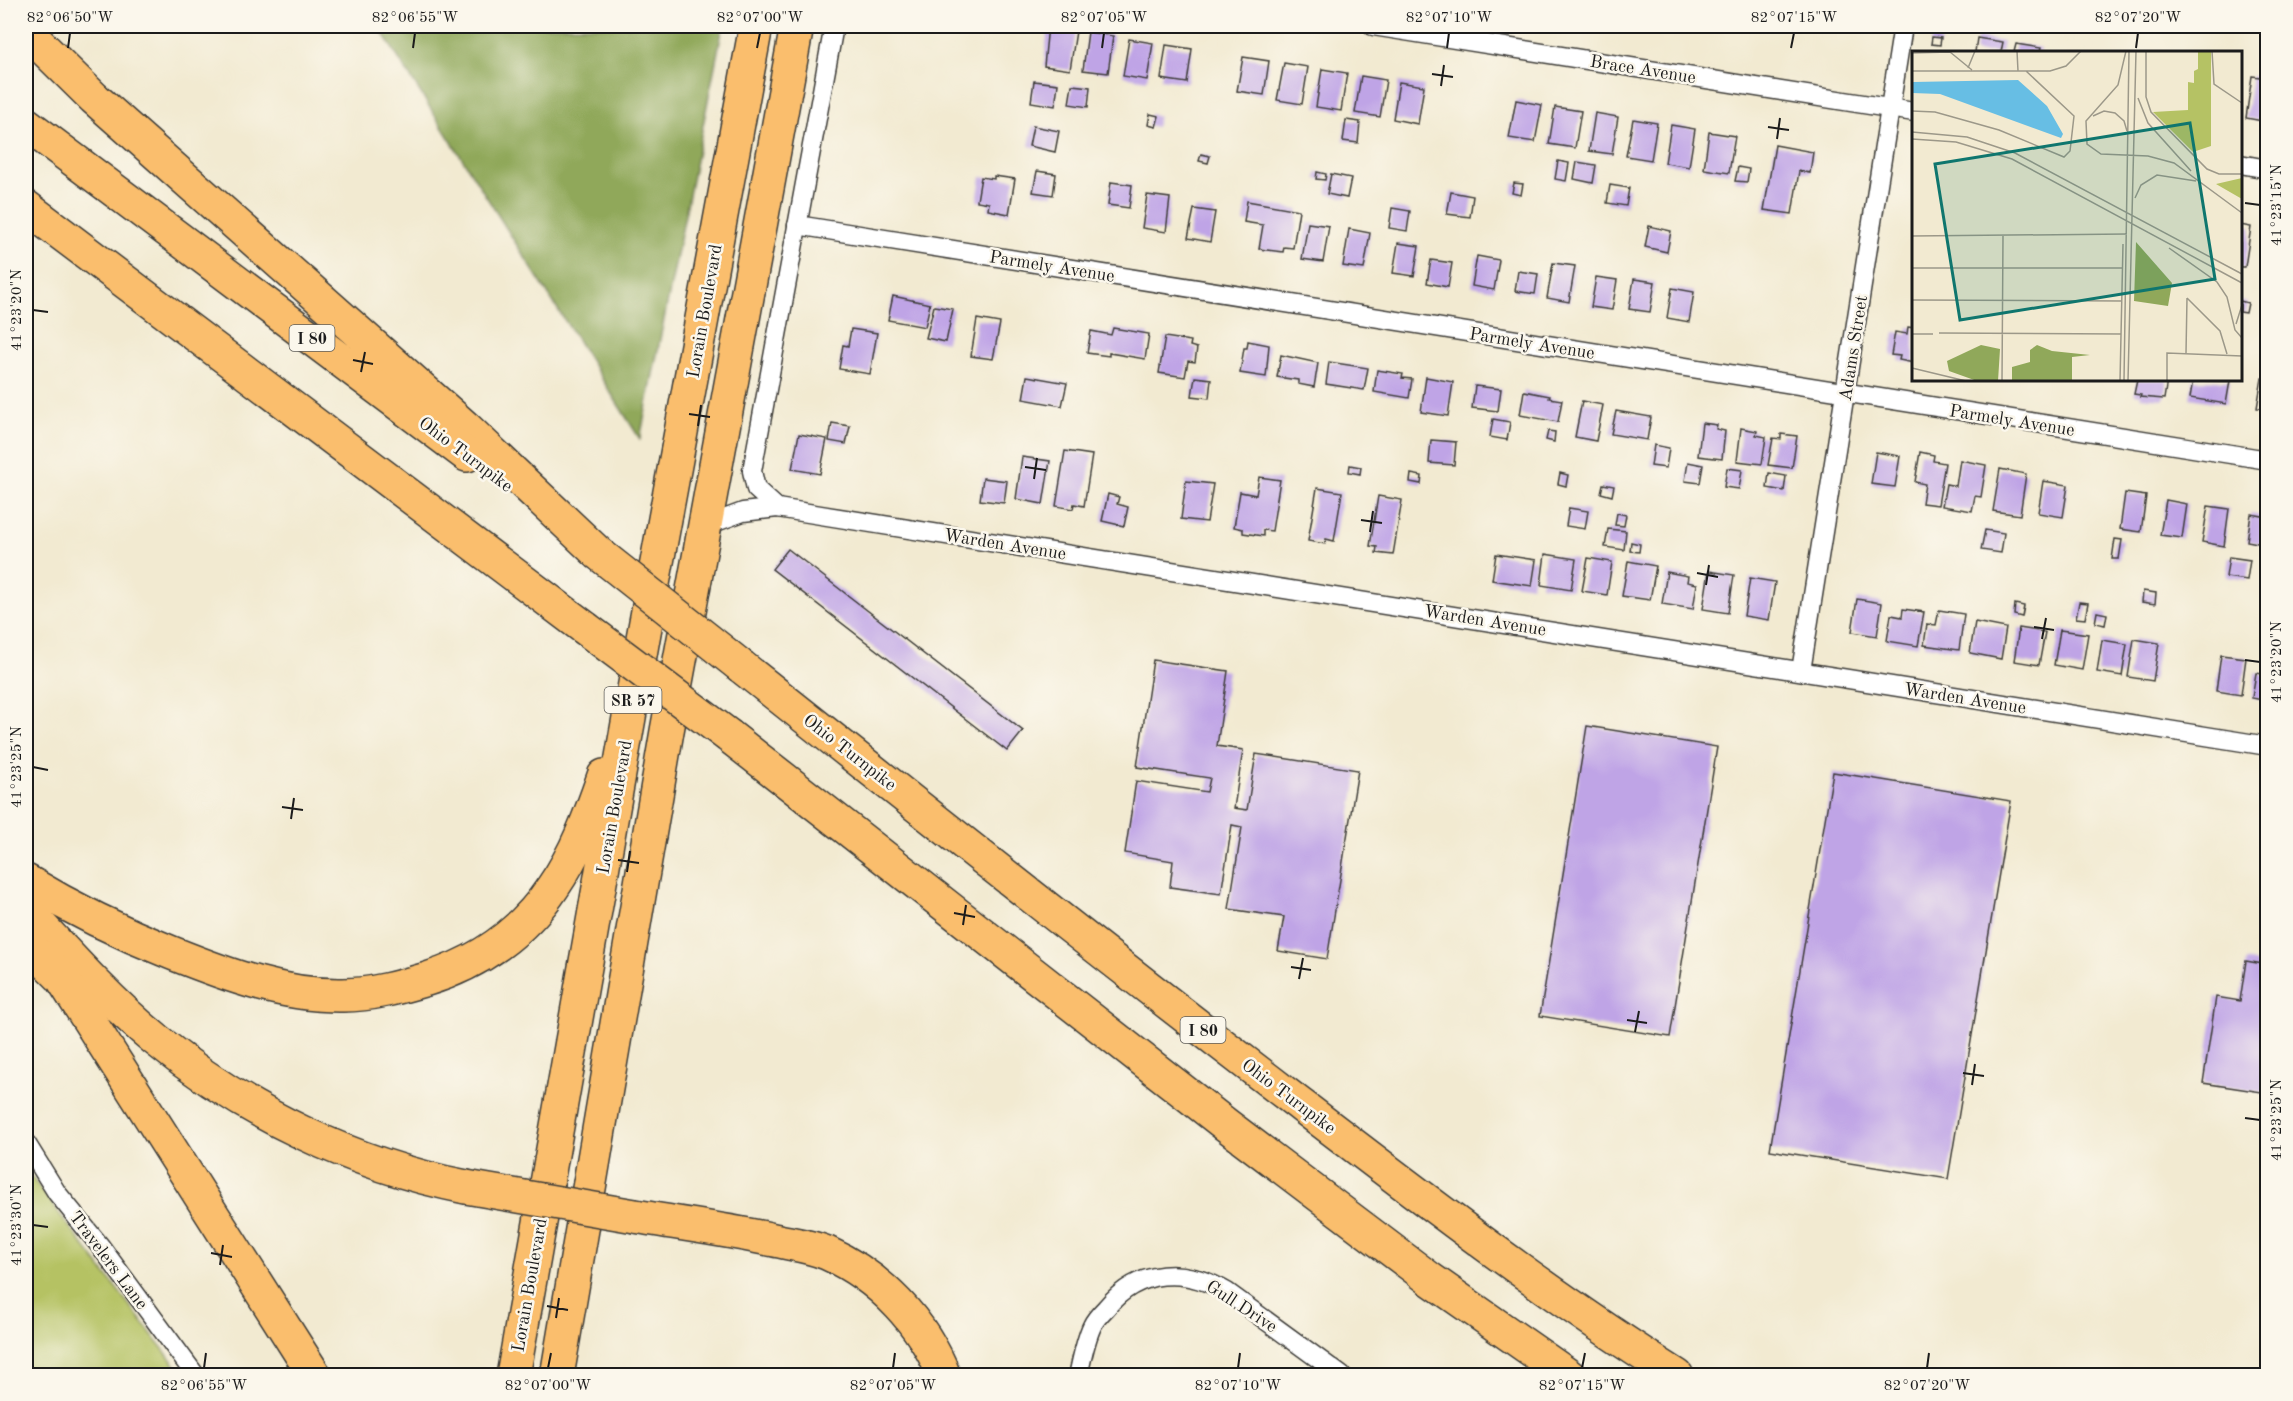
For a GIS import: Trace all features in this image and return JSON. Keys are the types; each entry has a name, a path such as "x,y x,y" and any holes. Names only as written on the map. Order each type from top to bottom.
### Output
{"highway":[{"name":"Lorain Boulevard","path":"513,1376 643,638 756,26"},
{"name":"SR 57","path":"557,1376 580,1230 705,526 797,26"},
{"path":"26,31 47,54 135,136 465,427 598,553"},
{"name":"Ohio Turnpike","path":"26,124 598,553 1127,972 1419,1196 1550,1291 1677,1376"},
{"path":"26,207 729,736 1244,1138 1430,1279 1569,1376"},
{"path":"26,229 258,383"},
{"path":"26,880 110,928 213,970 288,991 345,995 370,993 445,973 490,951 516,931 553,888 590,816 609,762 643,638"},
{"path":"26,910 100,989 154,1038 204,1076 244,1101 323,1142 356,1156 466,1194"},
{"path":"26,941 63,978 315,1376"},
{"path":"63,978 81,987 120,1025 204,1091 260,1126 357,1169 408,1186 634,1223 754,1236 813,1248 843,1261 875,1283 902,1308 929,1343 944,1376"},
{"path":"634,1223 802,1264 828,1275 855,1291 897,1328 914,1353 923,1376"},
{"path":"571,1376 580,1230"}],"street":[{"path":"777,508 756,489 752,471 834,26"},
{"name":"Brace Avenue","path":"1373,26 1912,112"},
{"name":"Adams Street","path":"1801,671 1903,26"},
{"path":"2242,164 2268,169"},
{"name":"Parmely Avenue","path":"797,225 2268,460"},
{"name":"Warden Avenue","path":"705,526 743,512 777,508 2268,746"},
{"name":"Travelers Lane","path":"26,1143 57,1193 101,1247 196,1376"},
{"name":"Gull Drive","path":"1078,1376 1092,1325 1113,1300 1125,1288 1139,1281 1171,1275 1193,1276 1210,1282 1227,1292 1342,1376"}],"green space":[{"path":"381,26 723,26 640,439 380,29"},
{"path":"26,1166 29,1174 183,1375 26,1375"}],"building":[{"path":"1048,26 1076,31 1070,70 1044,66"},
{"path":"1088,32 1113,36 1108,73 1083,70"},
{"path":"1932,37 1941,38 1940,45 1931,44"},
{"path":"1977,38 2003,42 2001,51 1975,51"},
{"path":"1129,39 1153,43 1147,80 1123,76"},
{"path":"2016,44 2041,48 2040,51 2014,51"},
{"path":"1166,45 1192,49 1187,83 1161,79"},
{"path":"1243,57 1269,61 1264,95 1237,91"},
{"path":"1284,63 1308,67 1302,104 1277,100"},
{"path":"1322,69 1347,73 1341,111 1316,107"},
{"path":"1361,76 1386,80 1380,117 1355,113"},
{"path":"2252,76 2268,78 2268,122 2246,118"},
{"path":"1034,81 1058,84 1055,106 1031,102"},
{"path":"1399,82 1424,86 1418,124 1393,119"},
{"path":"1072,85 1090,87 1088,107 1069,104"},
{"path":"1516,100 1542,105 1535,142 1509,138"},
{"path":"1555,107 1581,111 1575,148 1549,144"},
{"path":"1595,113 1618,117 1612,154 1589,151"},
{"path":"1150,114 1159,116 1156,127 1148,125"},
{"path":"1633,119 1657,123 1651,160 1626,156"},
{"path":"1346,120 1360,122 1358,143 1343,141"},
{"path":"1671,125 1695,129 1689,167 1665,163"},
{"path":"1033,126 1059,131 1055,152 1029,146"},
{"path":"1709,132 1735,136 1729,173 1704,169"},
{"path":"1775,145 1813,152 1810,173 1799,171 1792,214 1764,210"},
{"path":"1201,154 1210,156 1208,163 1199,161"},
{"path":"1558,161 1569,163 1566,181 1555,179"},
{"path":"1577,162 1596,165 1593,183 1574,179"},
{"path":"1738,167 1749,169 1747,182 1735,181"},
{"path":"1037,171 1056,174 1053,195 1033,192"},
{"path":"1317,172 1326,174 1325,180 1316,179"},
{"path":"1331,174 1351,178 1347,198 1327,194"},
{"path":"994,176 1015,179 1009,214 988,210 989,203 977,201 981,177 994,179"},
{"path":"1111,182 1132,185 1129,208 1108,205"},
{"path":"1514,183 1523,184 1521,195 1512,193"},
{"path":"1610,185 1629,188 1626,206 1607,203"},
{"path":"1451,192 1473,196 1470,217 1447,214"},
{"path":"1147,195 1170,198 1166,232 1142,228"},
{"path":"1247,201 1299,210 1293,248 1284,247 1283,252 1259,249 1263,225 1244,222"},
{"path":"1392,208 1410,211 1407,231 1389,228"},
{"path":"1194,209 1215,212 1210,242 1188,238"},
{"path":"1308,223 1329,226 1323,262 1302,259"},
{"path":"2242,225 2251,227 2245,267 2242,267"},
{"path":"1649,226 1671,231 1667,252 1645,247"},
{"path":"1349,229 1370,233 1364,269 1343,266"},
{"path":"2266,233 2268,233 2268,266 2261,265"},
{"path":"1398,243 1419,246 1414,276 1393,273"},
{"path":"1477,256 1499,260 1494,290 1472,286"},
{"path":"1431,260 1452,263 1448,287 1427,283"},
{"path":"1553,263 1575,266 1569,302 1547,298"},
{"path":"1518,271 1538,274 1535,294 1515,291"},
{"path":"1596,277 1617,280 1612,310 1591,307"},
{"path":"1634,279 1655,282 1650,312 1629,309"},
{"path":"1672,288 1694,292 1689,322 1667,318"},
{"path":"893,296 930,304 925,327 888,320"},
{"path":"2242,302 2248,303 2246,313 2242,312"},
{"path":"934,306 953,309 946,342 926,338"},
{"path":"977,319 1000,323 993,359 971,356"},
{"path":"1908,327 1912,328 1912,363 1899,360 1900,356 1891,355 1895,332 1907,334"},
{"path":"1113,328 1149,334 1145,359 1109,353 1109,356 1087,353 1091,331 1111,335"},
{"path":"851,329 877,333 870,374 839,369 843,345 848,346"},
{"path":"1165,337 1191,341 1190,346 1197,348 1195,362 1188,361 1185,377 1159,373"},
{"path":"1248,341 1269,345 1266,377 1240,373 1244,348 1247,348"},
{"path":"1281,355 1318,363 1314,387 1298,384 1298,380 1277,377"},
{"path":"1329,362 1368,368 1364,390 1326,384"},
{"path":"1377,370 1403,374 1402,378 1412,379 1409,398 1374,392"},
{"path":"1027,376 1067,383 1062,406 1023,399"},
{"path":"1195,377 1211,379 1209,398 1192,396"},
{"path":"1426,377 1453,382 1448,416 1421,412"},
{"path":"2262,378 2268,379 2268,410 2257,408"},
{"path":"2137,381 2167,381 2164,399 2140,397 2141,395 2134,394"},
{"path":"2193,381 2230,381 2226,404 2190,398"},
{"path":"1475,386 1501,389 1498,411 1472,408"},
{"path":"1524,391 1562,400 1558,422 1520,415"},
{"path":"1582,401 1603,405 1596,441 1575,437"},
{"path":"1616,411 1651,417 1647,440 1611,434"},
{"path":"1493,419 1510,422 1507,440 1490,437"},
{"path":"832,423 850,426 846,444 829,441"},
{"path":"1702,423 1717,425 1716,429 1725,431 1722,459 1698,456"},
{"path":"1741,428 1757,431 1756,435 1766,437 1762,464 1737,461"},
{"path":"1548,431 1555,432 1554,442 1546,440"},
{"path":"799,434 827,439 820,474 792,469"},
{"path":"1781,434 1797,436 1792,468 1768,465 1773,438 1781,439"},
{"path":"1431,440 1456,442 1454,465 1429,463"},
{"path":"1654,445 1669,448 1666,468 1651,466"},
{"path":"1065,451 1092,455 1084,506 1074,504 1073,509 1056,506"},
{"path":"1876,452 1900,456 1895,487 1871,484"},
{"path":"1920,452 1934,455 1933,461 1945,463 1938,505 1922,503 1925,484 1915,482"},
{"path":"1022,457 1050,461 1043,504 1016,499"},
{"path":"1960,460 1986,465 1981,497 1975,496 1972,511 1942,506 1946,484 1956,486"},
{"path":"1688,462 1703,465 1700,483 1685,481"},
{"path":"1350,465 1361,467 1360,474 1349,472"},
{"path":"1727,468 1742,470 1739,489 1724,487"},
{"path":"2000,469 2026,474 2020,515 1993,511"},
{"path":"1560,473 1568,475 1566,486 1558,484"},
{"path":"1769,473 1786,476 1784,491 1767,488"},
{"path":"1411,474 1422,476 1421,484 1410,482"},
{"path":"1259,477 1280,480 1272,531 1263,530 1263,536 1243,533 1243,529 1234,527 1240,492 1256,495"},
{"path":"983,478 1007,481 1004,503 980,500"},
{"path":"1186,481 1213,484 1207,522 1181,519"},
{"path":"2043,481 2068,485 2063,517 2038,513"},
{"path":"1603,484 1614,486 1612,496 1601,493"},
{"path":"1317,488 1342,492 1334,541 1326,539 1325,544 1308,541"},
{"path":"2125,493 2146,496 2141,532 2120,529"},
{"path":"1108,494 1119,497 1117,504 1128,507 1124,526 1102,521"},
{"path":"1378,496 1402,500 1393,555 1376,553 1377,547 1370,546"},
{"path":"2166,500 2187,504 2182,538 2160,535"},
{"path":"2208,506 2229,509 2224,546 2202,542"},
{"path":"1569,508 1588,511 1585,529 1566,526"},
{"path":"1617,513 1626,515 1624,526 1615,525"},
{"path":"2251,514 2268,517 2268,542 2263,541 2263,544 2247,541"},
{"path":"1608,529 1626,531 1624,550 1605,547"},
{"path":"1985,530 2004,533 2001,553 1981,550"},
{"path":"2115,539 2122,540 2119,559 2112,559"},
{"path":"1631,542 1640,544 1639,552 1630,551"},
{"path":"788,549 1023,731 1007,751 772,569"},
{"path":"1496,554 1536,560 1532,586 1492,580"},
{"path":"1545,554 1576,559 1571,590 1541,585"},
{"path":"2229,557 2250,560 2247,580 2226,577"},
{"path":"1588,558 1612,562 1607,595 1582,591"},
{"path":"1628,561 1656,566 1650,600 1622,596"},
{"path":"1709,571 1734,575 1728,613 1703,609"},
{"path":"1667,572 1688,576 1687,582 1697,584 1693,609 1662,604"},
{"path":"1750,578 1775,582 1769,620 1744,616"},
{"path":"2143,591 2156,593 2155,604 2142,602"},
{"path":"1857,599 1882,603 1877,636 1852,632"},
{"path":"2079,602 2088,603 2085,619 2076,618"},
{"path":"2015,604 2024,606 2022,617 2014,615"},
{"path":"1903,609 1924,612 1918,646 1887,641 1891,615 1902,617"},
{"path":"1939,610 1964,614 1959,650 1924,645 1927,624 1936,625"},
{"path":"2097,612 2107,614 2105,625 2095,623"},
{"path":"1975,622 2006,628 2001,659 1970,653"},
{"path":"2019,628 2045,632 2039,665 2014,661"},
{"path":"2060,630 2088,634 2082,670 2054,665"},
{"path":"2134,639 2159,643 2153,681 2128,677"},
{"path":"2102,640 2127,644 2122,676 2097,672"},
{"path":"2221,655 2246,658 2241,695 2216,691"},
{"path":"1153,660 1228,671 1217,746 1243,750 1234,808 1247,810 1256,754 1358,770 1327,959 1278,951 1284,917 1229,909 1242,827 1232,825 1221,894 1170,887 1173,861 1125,853 1136,781 1207,792 1210,778 1137,767"},
{"path":"2256,673 2268,675 2268,701 2252,698"},
{"path":"1587,726 1717,747 1670,1037 1540,1016"},
{"path":"1833,772 2011,801 1948,1179 1770,1150"},
{"path":"2246,961 2268,965 2268,1093 2203,1083 2216,997 2240,1001"}]}
